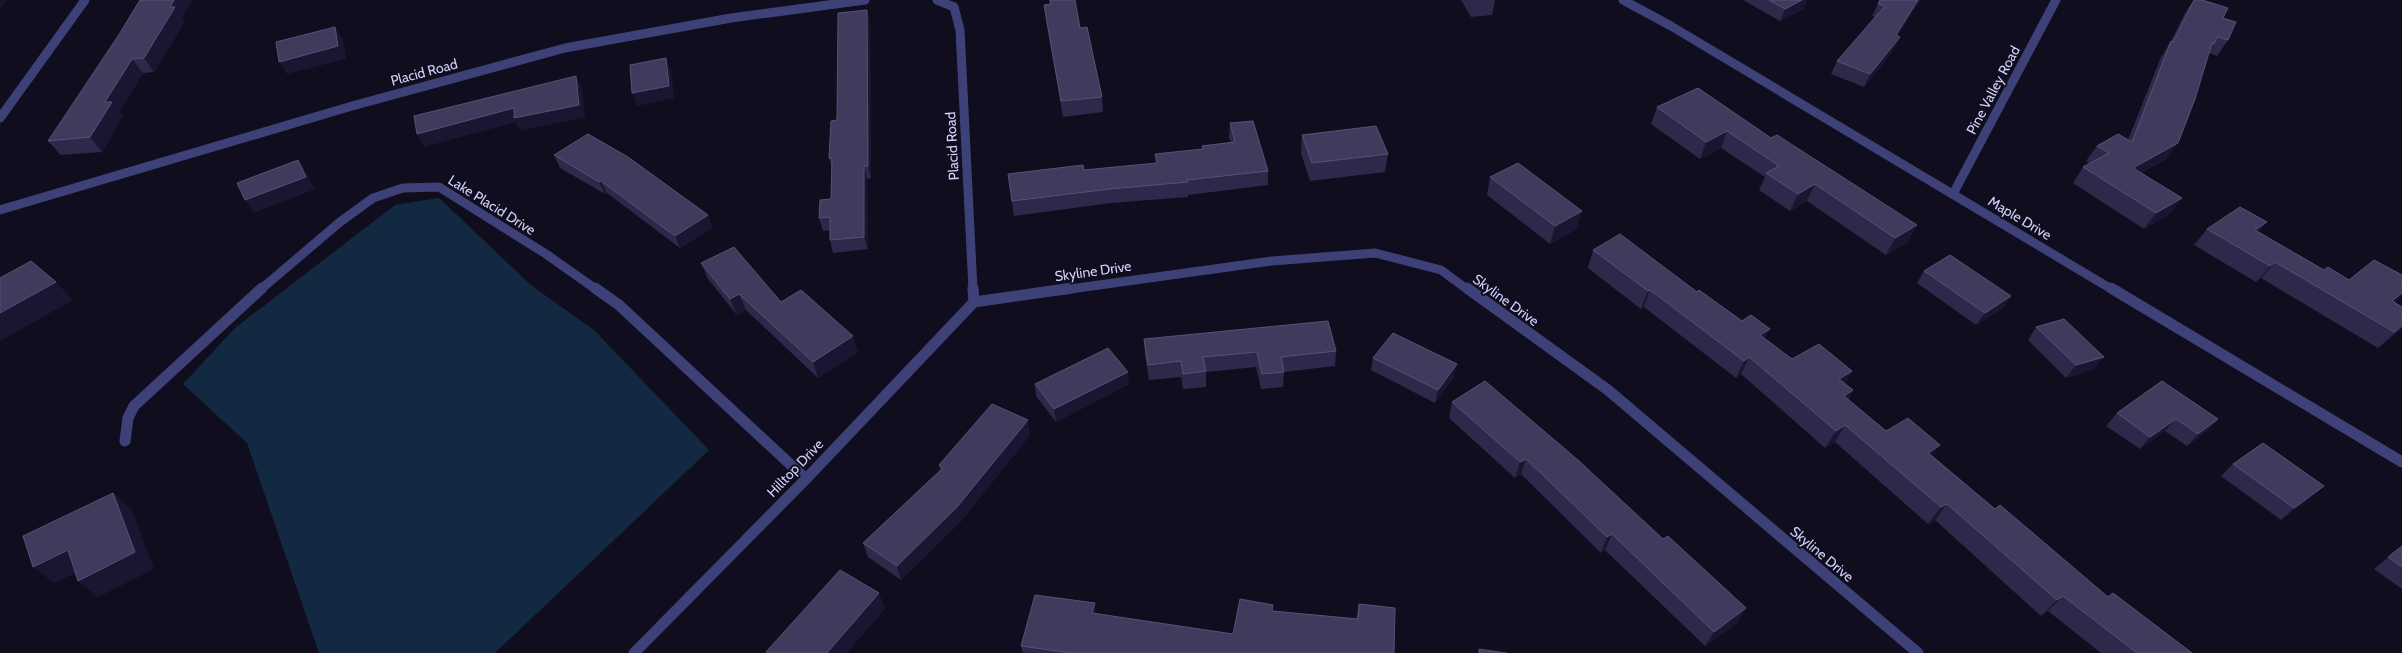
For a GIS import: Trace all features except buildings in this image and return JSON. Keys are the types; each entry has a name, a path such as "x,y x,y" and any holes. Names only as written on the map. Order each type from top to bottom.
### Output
{"street":[{"path":"0,118 85,0"},
{"name":"Placid Road","path":"0,210 352,106 565,48 731,18 865,0"},
{"name":"Placid Road","path":"937,0 954,7 960,30 974,302"},
{"name":"Maple Drive","path":"1623,0 1672,26 2402,462"},
{"name":"Pine Valley Road","path":"1953,194 2056,0"},
{"name":"Lake Placid Drive","path":"125,441 128,418 134,406 271,280 340,222 373,198 403,188 439,187 546,254 619,305 806,479"},
{"name":"Skyline Drive","path":"974,302 1272,261 1375,253 1441,270 1608,390 1918,653"},
{"name":"Hilltop Drive","path":"634,653 806,479 974,302"}],"water":[{"path":"439,198 532,286 594,330 709,450 495,653 319,653 247,443 183,384 235,328 395,205"}]}
